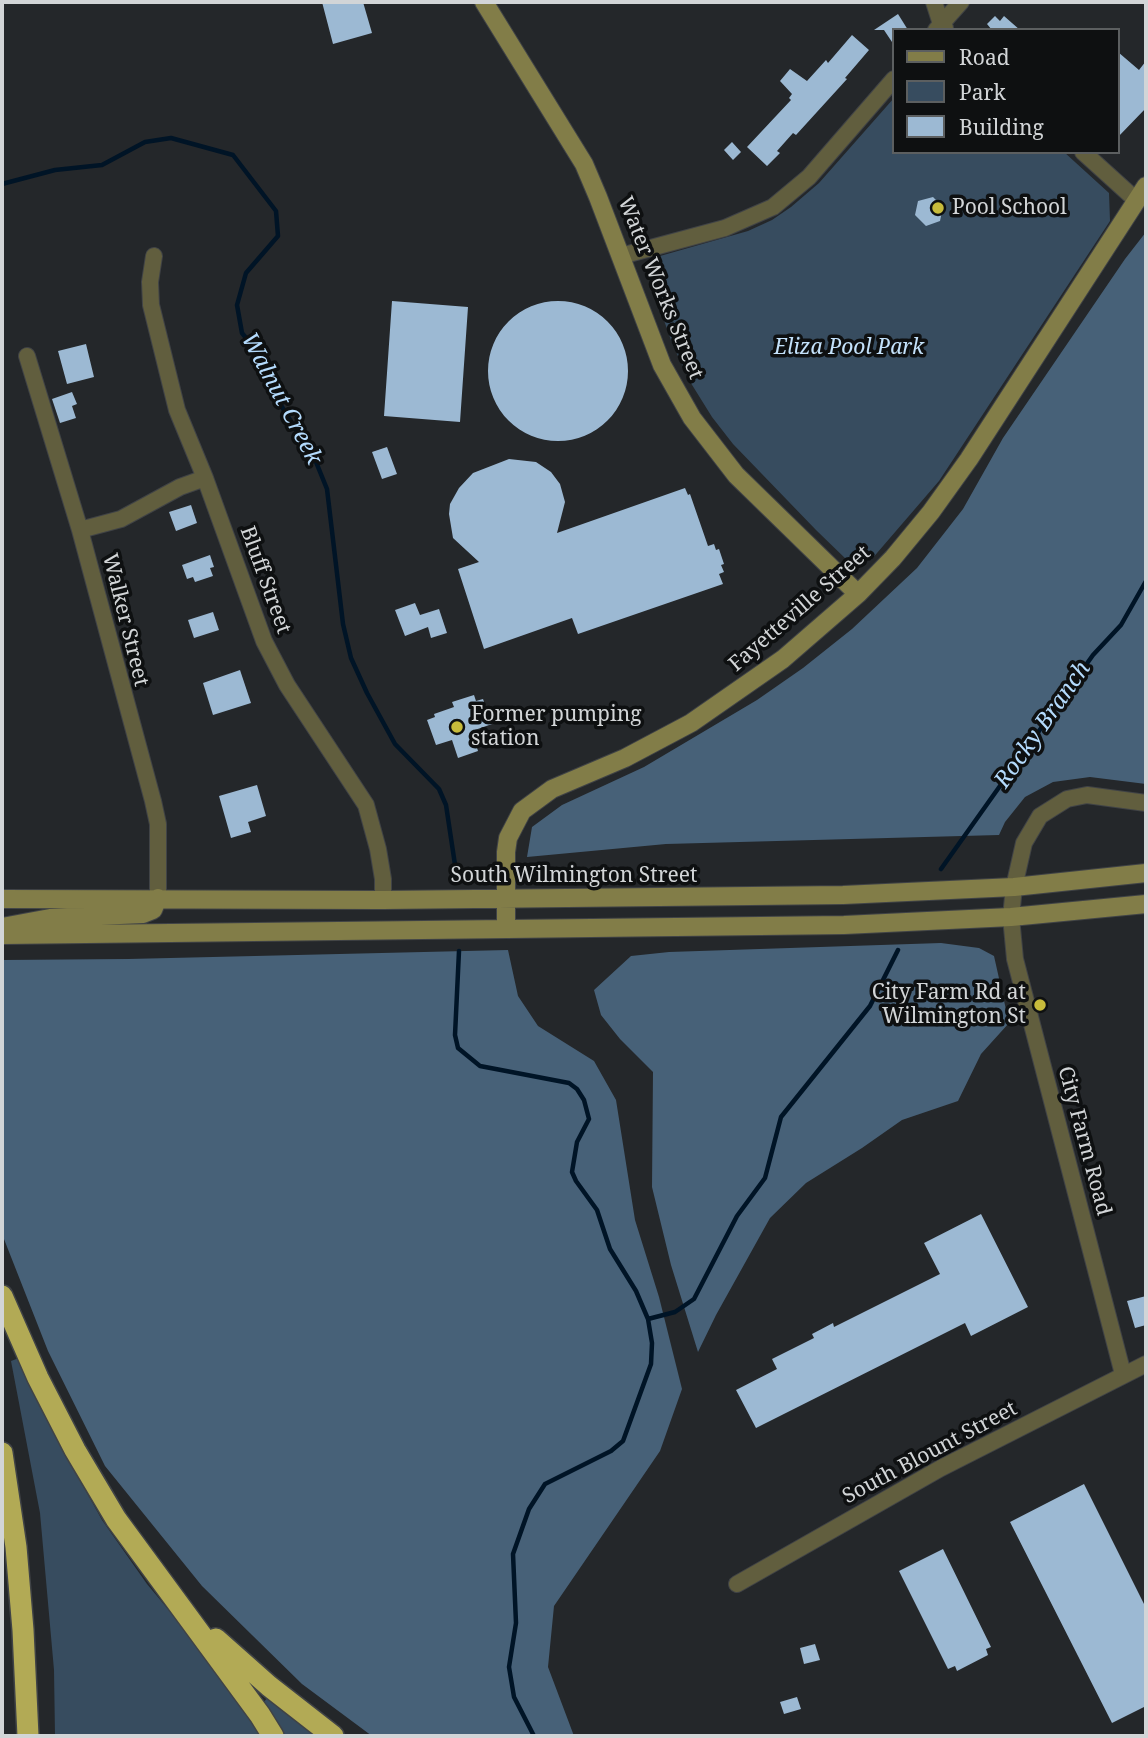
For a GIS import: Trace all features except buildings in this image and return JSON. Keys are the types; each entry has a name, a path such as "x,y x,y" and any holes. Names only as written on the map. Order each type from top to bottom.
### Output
{"highway":[{"path":"2,1296 38,1378 75,1450 116,1519 186,1612 273,1736"},
{"path":"2,1453 20,1589 29,1736"},
{"path":"186,1612 269,1686 333,1736"}],"main road":[{"name":"Water Works Street","path":"484,2 583,164 662,365 692,418 736,475 858,594"},
{"name":"Fayetteville Street","path":"506,929 505,862 508,838 522,811 552,789 625,758 691,723 783,659 858,594 893,558 931,512 969,459 1141,193"},
{"name":"South Wilmington Street","path":"2,899 383,900 830,895 1014,887 1146,873"},
{"path":"2,927 50,918 143,914 153,910 158,898"},
{"path":"2,935 817,925 1011,917 1146,904"}],"street":[{"path":"934,2 941,28"},
{"path":"941,28 961,2"},
{"path":"621,256 725,228 773,207 809,177 892,81"},
{"path":"1086,154 1141,193"},
{"name":"Bluff Street","path":"155,256 150,282 151,305 177,410 205,478 264,641 287,685 366,805 378,849 383,900"},
{"name":"Walker Street","path":"27,356 80,530 153,801 158,824 158,898"},
{"path":"80,530 121,519 180,487 205,478"},
{"name":"City Farm Road","path":"1123,1374 1015,959 1011,917 1014,887 1028,835 1040,816 1067,799 1096,795 1146,803"},
{"name":"South Blount Street","path":"737,1584 941,1468 1146,1364"}],"green space":[{"name":"Eliza Pool Park","path":"892,100 892,154 1066,154 1109,193 1110,221 939,481 871,560 867,558 859,563 849,562 816,530 733,444 712,417 689,380 672,343 648,275 649,267 655,261 653,258 748,231 772,220 819,183"},
{"path":"19,1358 61,1446 102,1520 147,1584 212,1662 268,1736 55,1736 54,1670 40,1513 11,1361"},
{"path":"268,1697 319,1736 282,1736 263,1703"}],"shaded area":[{"path":"1146,232 1146,784 1090,777 1053,782 1025,797 1005,822 999,835 666,844 527,857 532,827 562,805 644,767 757,700 852,629 917,568 963,509 1003,438"},
{"path":"941,943 979,948 994,956 1009,1023 981,1054 958,1101 902,1120 806,1183 770,1218 698,1352 671,1265 652,1187 653,1072 620,1039 601,1015 594,990 631,956 669,952"},
{"path":"508,950 518,996 538,1026 594,1061 616,1100 635,1220 659,1297 682,1389 660,1451 554,1606 548,1667 574,1736 372,1736 302,1684 202,1586 105,1466 48,1351 2,1234 2,960"}],"waterway":[{"name":"Walnut Creek","path":"2,184 55,170 102,165 145,142 171,138 233,155 276,211 278,236 246,273 237,305 242,333 255,349 282,407 316,462 327,489 343,624 351,658 395,744 439,789 446,805 457,878"},
{"name":"Rocky Branch","path":"941,869 1093,655 1121,625 1146,581"},
{"name":"Rocky Branch","path":"648,1319 675,1312 694,1299 737,1216 765,1178 781,1117 870,1006 898,950"},
{"name":"Walnut Creek","path":"459,951 455,1035 458,1048 480,1066 569,1083 584,1100 589,1119 577,1142 572,1172 597,1210 610,1249 636,1291 648,1319 652,1343 651,1364 623,1441 611,1451 545,1484 529,1509 513,1554 516,1623 509,1667 514,1697 534,1736"}],"place":[{"name":"Pool School","path":"938,208"},
{"name":"Former pumping station","path":"457,727"},
{"name":"City Farm Rd at Wilmington St","path":"1040,1005"}]}
